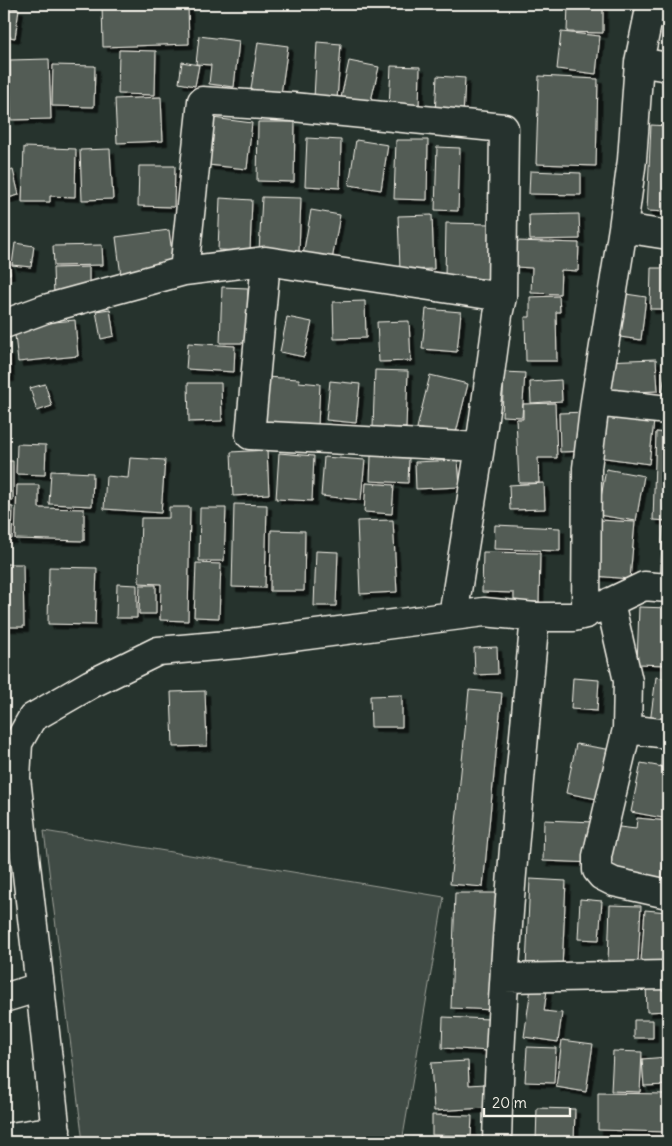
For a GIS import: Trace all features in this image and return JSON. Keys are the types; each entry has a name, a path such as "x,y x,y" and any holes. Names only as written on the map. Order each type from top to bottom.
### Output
{"street":[{"path":"586,614 587,468 595,402 632,160 639,62 652,4"},
{"path":"639,62 668,67"},
{"path":"184,271 202,101 293,107 504,128 502,297 453,616"},
{"path":"623,228 668,235"},
{"path":"266,261 250,435 480,448"},
{"path":"4,324 45,310 184,271 266,261 502,297"},
{"path":"595,402 668,410"},
{"path":"4,1138 57,1136 16,778 18,743 32,718 91,684 158,651 239,644 484,612 574,617 586,614 644,586 668,588"},
{"path":"610,602 628,681 627,729 596,856 596,870 602,876 614,882 668,894"},
{"path":"498,1142 498,1105 505,978 535,616"},
{"path":"627,729 668,734"},
{"path":"505,978 668,975"},
{"path":"4,998 40,987"}],"shaded area":[{"path":"44,831 444,897 402,1142 83,1142"}],"building":[{"path":"102,4 188,4 189,44 103,47"},
{"path":"568,4 603,4 603,33 567,32"},
{"path":"4,7 19,9 15,38 4,36"},
{"path":"561,32 600,36 596,74 557,69"},
{"path":"199,36 239,41 234,87 209,84 211,65 196,64"},
{"path":"258,42 288,46 281,94 251,89"},
{"path":"317,42 341,44 337,100 314,98"},
{"path":"119,50 156,51 155,95 118,94"},
{"path":"49,59 51,119 11,120 10,60"},
{"path":"349,61 379,67 370,105 341,98"},
{"path":"182,62 199,65 195,86 179,83"},
{"path":"53,65 95,66 94,107 52,106"},
{"path":"391,66 420,67 419,108 389,108"},
{"path":"437,76 465,78 463,117 435,115"},
{"path":"539,76 598,79 596,166 536,164"},
{"path":"161,97 163,141 117,143 115,99"},
{"path":"213,118 252,123 247,169 208,165"},
{"path":"258,122 295,122 294,182 257,181"},
{"path":"651,125 668,126 668,212 647,211"},
{"path":"307,138 341,140 340,188 305,186"},
{"path":"356,140 388,145 381,190 349,185"},
{"path":"396,140 428,140 427,200 394,199"},
{"path":"24,147 76,149 75,197 50,196 50,202 22,202"},
{"path":"437,147 460,148 458,211 435,210"},
{"path":"110,149 113,199 82,200 80,150"},
{"path":"139,166 175,166 174,207 138,206"},
{"path":"13,170 19,195 4,199 4,172"},
{"path":"530,171 581,173 581,195 529,194"},
{"path":"262,197 301,198 299,252 259,251"},
{"path":"220,198 252,200 250,251 218,250"},
{"path":"311,210 340,215 331,266 302,261"},
{"path":"579,214 580,239 530,240 529,215"},
{"path":"432,215 434,269 400,270 398,216"},
{"path":"446,223 490,224 488,279 445,277"},
{"path":"169,230 174,269 121,276 116,237"},
{"path":"4,235 10,274 4,275"},
{"path":"516,241 579,243 578,271 561,270 560,294 531,293 532,268 515,267"},
{"path":"15,243 34,246 31,267 12,265"},
{"path":"102,245 103,265 54,266 53,246"},
{"path":"89,267 89,295 54,296 53,268"},
{"path":"651,268 668,268 668,332 664,332 664,309 650,309"},
{"path":"222,287 248,288 247,343 220,343"},
{"path":"626,294 646,297 641,340 620,337"},
{"path":"559,296 560,312 556,312 557,361 526,361 525,317 530,317 530,297"},
{"path":"365,301 366,338 334,339 333,302"},
{"path":"110,309 114,336 101,339 96,311"},
{"path":"426,309 461,312 457,352 422,349"},
{"path":"287,317 312,322 304,357 280,352"},
{"path":"75,320 78,356 18,362 14,326"},
{"path":"409,321 411,361 379,362 377,322"},
{"path":"188,343 235,346 234,372 186,369"},
{"path":"4,352 9,352 10,377 4,377"},
{"path":"668,353 668,402 661,401"},
{"path":"656,359 658,391 605,393 603,361"},
{"path":"375,370 408,371 406,428 373,427"},
{"path":"504,372 525,373 522,417 502,416"},
{"path":"430,375 468,384 455,437 417,428"},
{"path":"265,377 299,379 299,382 320,384 318,426 263,424"},
{"path":"561,380 562,401 531,403 530,382"},
{"path":"330,381 360,384 356,423 326,420"},
{"path":"188,383 221,383 222,421 189,422"},
{"path":"45,384 52,406 37,411 30,388"},
{"path":"555,403 557,458 538,458 539,483 519,483 516,419 523,419 523,404"},
{"path":"587,412 588,451 560,452 559,413"},
{"path":"603,415 654,421 649,464 598,457"},
{"path":"656,432 668,433 668,521 653,520"},
{"path":"17,444 46,445 45,475 16,474"},
{"path":"267,450 269,494 233,496 231,452"},
{"path":"279,453 314,456 312,501 276,499"},
{"path":"371,456 409,458 408,483 370,481"},
{"path":"324,457 365,460 361,500 321,496"},
{"path":"130,458 165,460 161,513 104,509 106,476 128,478"},
{"path":"458,460 460,487 416,489 415,462"},
{"path":"4,461 13,461 13,501 4,501"},
{"path":"606,469 644,476 636,521 598,515"},
{"path":"51,471 93,473 92,506 49,504"},
{"path":"366,483 394,485 392,514 364,512"},
{"path":"544,483 545,509 510,510 509,485"},
{"path":"17,485 39,485 39,508 84,509 84,541 15,539"},
{"path":"234,504 267,505 265,588 232,587"},
{"path":"4,506 13,507 12,539 4,539"},
{"path":"169,507 190,507 188,621 160,620 161,584 139,583 141,518 169,518"},
{"path":"200,508 226,508 224,561 199,561"},
{"path":"393,520 397,592 360,594 357,521"},
{"path":"599,520 635,522 630,579 594,576"},
{"path":"495,525 560,528 560,551 494,549"},
{"path":"663,527 668,527 668,581 660,580"},
{"path":"271,530 305,531 304,591 270,591"},
{"path":"316,551 338,552 336,606 314,606"},
{"path":"483,552 540,553 539,602 514,602 514,593 482,592"},
{"path":"196,563 221,564 219,618 194,617"},
{"path":"4,564 23,564 24,627 4,627"},
{"path":"49,567 97,568 95,625 48,624"},
{"path":"117,584 137,585 137,618 116,618"},
{"path":"140,585 156,585 156,614 139,614"},
{"path":"639,607 668,608 668,665 637,664"},
{"path":"497,647 498,674 475,675 474,648"},
{"path":"656,677 668,679 668,726 650,723"},
{"path":"573,678 599,680 597,711 571,709"},
{"path":"469,690 502,693 483,887 450,884"},
{"path":"205,691 207,746 173,747 171,692"},
{"path":"402,695 402,727 371,727 370,696"},
{"path":"662,743 668,743 668,766 661,766"},
{"path":"576,744 612,750 602,800 566,793"},
{"path":"641,763 668,768 668,819 631,812"},
{"path":"637,818 668,821 662,878 606,872 611,826 636,829"},
{"path":"544,820 595,822 594,863 543,861"},
{"path":"530,879 566,881 562,969 526,968"},
{"path":"455,893 498,893 494,1010 451,1008"},
{"path":"580,899 602,901 599,940 578,939"},
{"path":"610,905 641,906 638,963 608,962"},
{"path":"645,910 668,912 668,963 641,961"},
{"path":"668,983 668,1011 647,1012 646,984"},
{"path":"531,988 547,990 544,1011 562,1013 558,1042 524,1037"},
{"path":"443,1017 490,1019 489,1051 442,1048"},
{"path":"634,1020 653,1020 653,1038 634,1038"},
{"path":"562,1040 593,1044 586,1092 556,1087"},
{"path":"527,1047 556,1048 554,1083 525,1082"},
{"path":"613,1051 642,1052 640,1092 611,1091"},
{"path":"668,1057 668,1085 644,1086 642,1059"},
{"path":"468,1061 469,1085 485,1084 486,1108 434,1111 431,1063"},
{"path":"598,1093 668,1094 668,1132 598,1130"},
{"path":"537,1108 575,1109 574,1142 536,1142"},
{"path":"432,1115 472,1116 471,1136 432,1135"},
{"path":"592,1137 628,1138 628,1142 592,1142"},
{"path":"649,1137 668,1141 668,1142 648,1142"},
{"path":"412,1138 485,1142 412,1142"}]}
